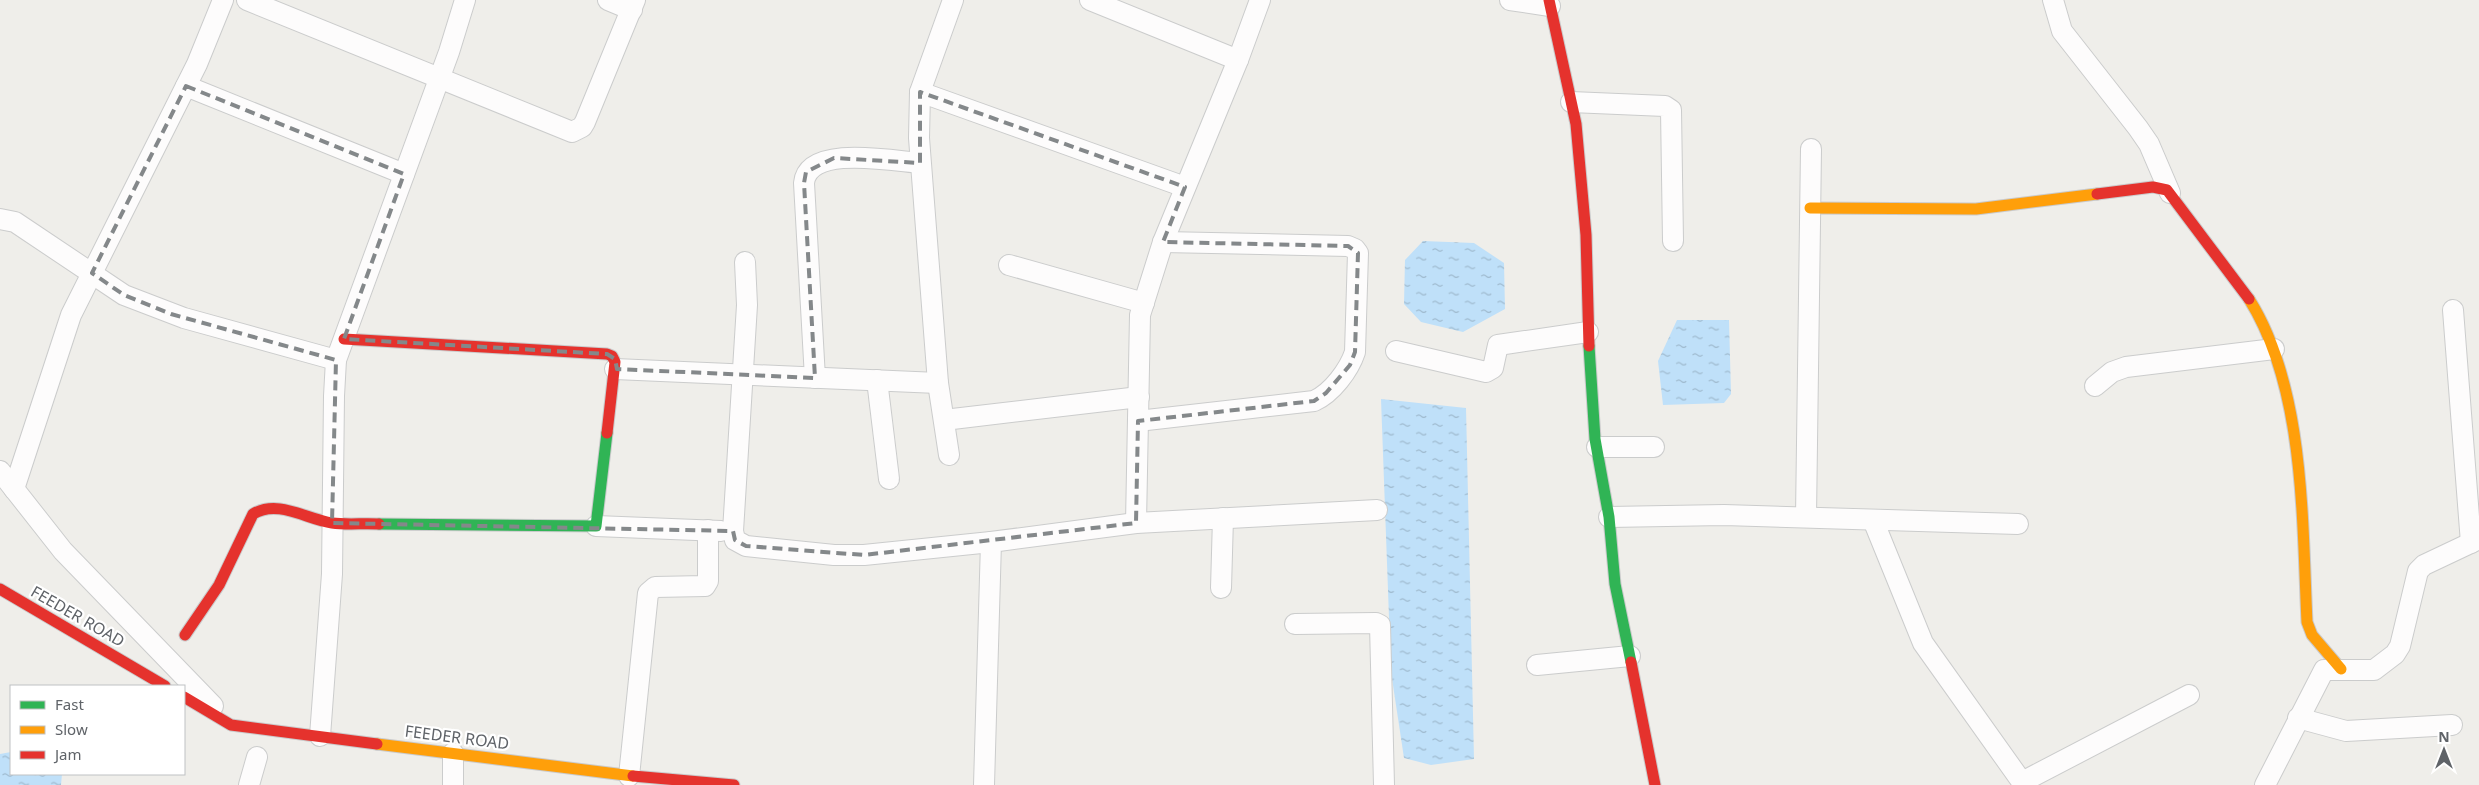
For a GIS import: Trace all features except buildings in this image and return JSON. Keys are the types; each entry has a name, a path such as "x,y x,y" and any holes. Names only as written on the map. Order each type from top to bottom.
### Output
{"street":[{"path":"14,489 70,315 186,86 223,0"},
{"path":"248,0 439,76 565,131 578,130 586,122 633,5 608,0"},
{"path":"320,736 332,574 336,360 449,52 465,0"},
{"path":"949,455 938,383 920,163 920,92 953,0"},
{"path":"1090,0 1238,60"},
{"path":"1136,523 1140,315 1163,242 1238,60 1260,0"},
{"path":"1510,0 1550,3 1576,124 1586,235 1588,332 1597,447 1609,517 1615,584 1654,785"},
{"path":"2053,0 2062,31 2149,144 2170,193 2250,301 2274,349 2287,397 2301,487 2307,622 2312,635 2341,669"},
{"path":"186,86 404,174"},
{"path":"920,92 1186,187"},
{"path":"1571,102 1665,106 1671,110 1673,241"},
{"path":"1806,517 1810,149"},
{"path":"815,378 804,183 806,172 810,168 834,158 920,163"},
{"path":"1810,208 1976,209 2154,187 2161,187 2170,193"},
{"path":"0,219 15,222 124,295 171,314 336,360"},
{"path":"1138,421 1314,401 1326,393 1350,365 1355,352 1358,254 1355,249 1348,246 1163,242"},
{"path":"745,262 747,305 732,531 735,540 746,546 834,555 864,555 991,542 1136,523 1378,510"},
{"path":"1009,264 1144,303"},
{"path":"2265,785 2324,670 2374,670 2395,654 2400,646 2418,571 2424,565 2475,541 2453,310"},
{"path":"1396,351 1486,372 1493,368 1498,345 1588,332"},
{"path":"344,339 607,354 614,359 596,526"},
{"path":"2096,386 2112,372 2126,367 2274,349"},
{"path":"614,369 938,383"},
{"path":"877,380 889,479"},
{"path":"944,420 1139,397"},
{"path":"1597,447 1654,447"},
{"path":"0,471 62,551 231,725"},
{"path":"185,635 219,585 253,514 263,508 281,509 332,523 596,526 732,531"},
{"path":"1609,517 1724,515 2018,524"},
{"path":"1221,588 1223,518"},
{"path":"1873,520 1923,643 2023,784 2189,695"},
{"path":"629,776 648,593 655,587 705,586 708,581 708,530"},
{"path":"984,785 991,542"},
{"name":"FEEDER ROAD","path":"0,589 164,685"},
{"path":"1295,624 1376,623 1380,625 1384,785"},
{"path":"1537,665 1630,656"},
{"name":"FEEDER ROAD","path":"185,698 231,725 629,776 734,785"},
{"path":"2298,718 2346,731 2452,725"},
{"path":"453,753 453,785"},
{"path":"250,785 257,756"}],"highlighted area":[{"path":"186,86 404,174 344,339 607,354 615,359 617,369 815,378 804,183 806,172 834,158 920,163 920,92 1185,187 1163,242 1348,246 1358,253 1355,352 1350,365 1326,393 1314,401 1138,421 1136,523 864,555 746,546 735,540 733,531 332,523 336,360 171,314 124,295 92,273"}],"water":[{"path":"1423,241 1474,243 1504,263 1505,309 1463,332 1421,322 1404,304 1405,260"},
{"path":"1677,320 1729,320 1731,394 1724,403 1663,405 1658,361"},
{"path":"1381,399 1466,408 1474,759 1431,765 1404,758 1391,672"},
{"path":"10,752 10,775 62,775 61,785 0,785 0,754"}],"traffic: fast":[{"path":"1589,346 1595,439 1609,517 1615,584 1631,662"},
{"path":"379,524 596,526 607,433"}],"traffic: slow":[{"path":"1810,208 1976,209 2097,194"},
{"path":"2249,299 2267,334 2281,373 2291,413 2301,498 2307,622 2312,635 2341,669"},
{"path":"377,744 633,776"}],"traffic: jam":[{"path":"1549,0 1576,124 1586,235 1589,346"},
{"path":"2097,194 2153,187 2167,190 2249,299"},
{"path":"344,339 607,354 612,356 615,362 607,433"},
{"path":"185,635 219,585 253,514 263,510 282,509 332,523 379,524"},
{"path":"0,589 163,685"},
{"path":"1631,662 1655,785"},
{"path":"185,698 231,725 377,744"},
{"path":"633,776 734,785"}]}
